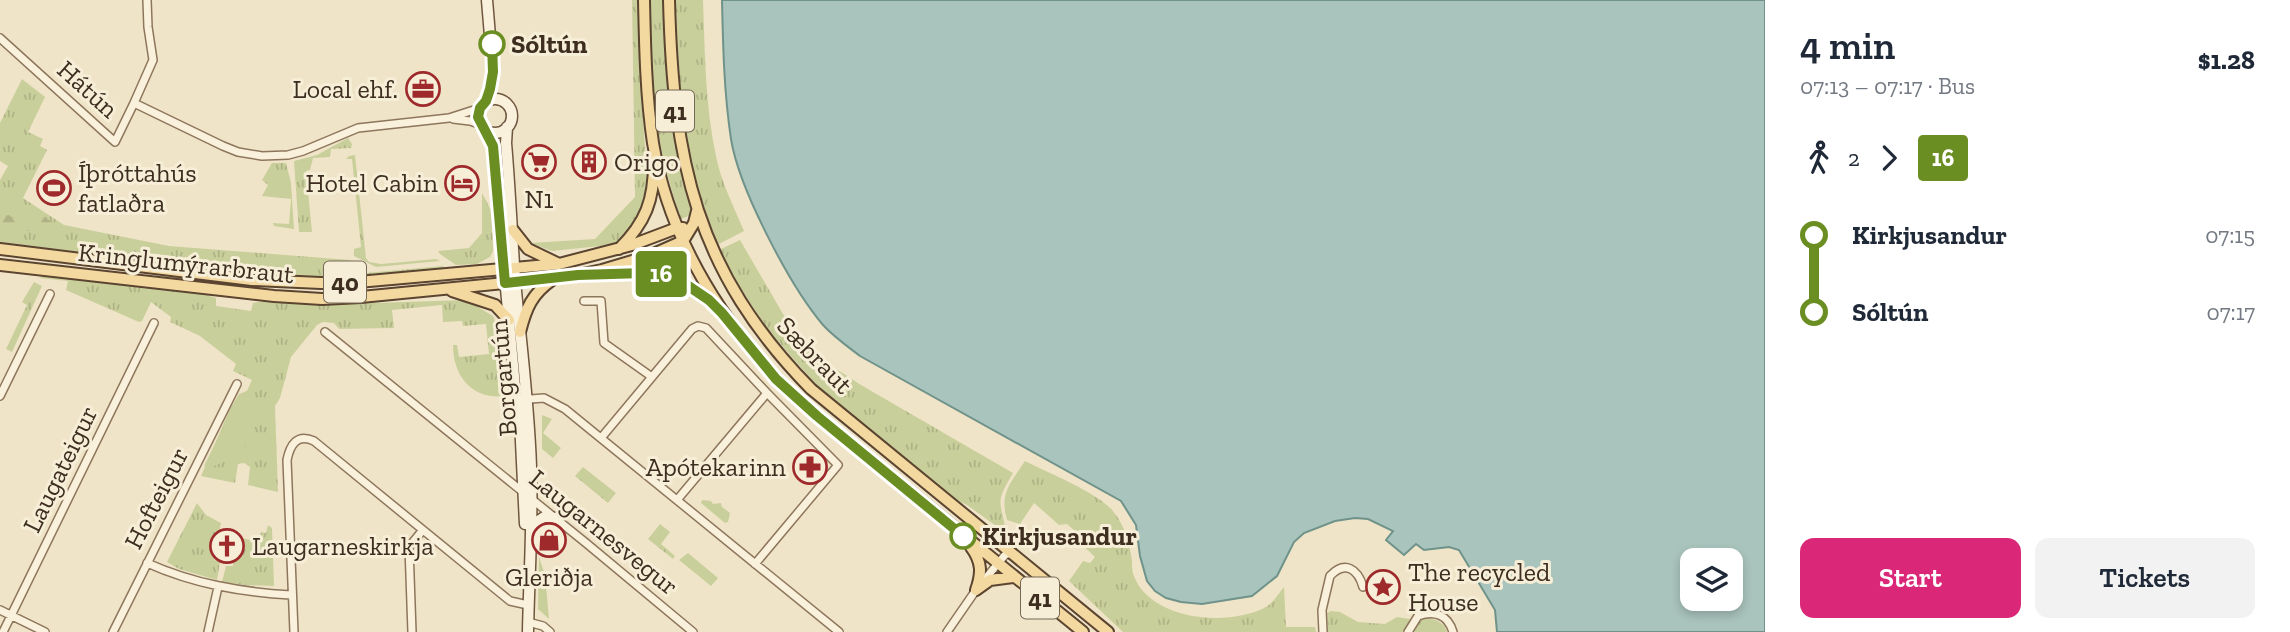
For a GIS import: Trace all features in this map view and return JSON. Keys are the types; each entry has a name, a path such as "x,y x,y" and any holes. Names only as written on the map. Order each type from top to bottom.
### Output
{"main road":[{"name":"Sæbraut","path":"644,0 648,103 663,185 677,228 722,313 776,379 826,424 1083,632"},
{"name":"Sæbraut","path":"669,0 671,64 678,136 710,247 732,291 752,321 802,381 1108,632"},
{"path":"619,249 630,238 648,209 653,184 654,146"},
{"path":"683,241 697,209"},
{"name":"Kringlumýrarbraut","path":"0,265 322,299 439,289 619,249 677,228 690,230"},
{"path":"513,230 528,249 559,264"},
{"path":"690,230 710,247"},
{"name":"Kringlumýrarbraut","path":"0,249 294,283 508,275 556,278 578,275 649,256 683,241"},
{"path":"578,275 658,273 688,285 722,313"},
{"path":"361,297 386,286 508,275"},
{"path":"520,332 529,301 556,278"},
{"path":"439,289 461,293 495,305 509,320"},
{"path":"963,536 981,564 976,590"},
{"path":"976,590 990,580 1013,576"}],"street":[{"path":"147,0 153,60 135,103 238,152 263,156 288,155 358,128 449,118 470,121 497,132 507,127"},
{"name":"Borgartún","path":"487,0 493,72 503,101 509,106 512,115 507,127 506,143 513,230 508,275 509,320 531,470 526,496"},
{"name":"Hátún","path":"0,38 115,142 135,103"},
{"name":"Borgartún","path":"493,72 478,117 493,146 508,275 520,332 522,399"},
{"path":"449,118 495,99 503,101"},
{"path":"0,396 50,294"},
{"path":"584,301 601,301 604,343 652,377"},
{"name":"Laugateigur","path":"3,632 154,323"},
{"path":"601,438 692,329 701,326 706,328 838,465 755,564"},
{"name":"Laugarnesvegur","path":"325,332 693,632"},
{"name":"Hofteigur","path":"113,632 237,384"},
{"path":"677,500 767,393"},
{"path":"522,399 544,398 554,402 839,632"},
{"path":"294,632 287,460 295,440 308,438 510,601 528,605"},
{"path":"526,496 531,526 529,577"},
{"path":"526,496 528,627 543,626 550,632"},
{"path":"531,526 541,518 555,519"},
{"path":"412,632 409,547 422,531"},
{"path":"947,632 1004,555 1011,553"},
{"path":"147,563 170,573 218,587 291,595"},
{"path":"1322,632 1322,610 1333,572 1343,567 1354,569 1363,587"},
{"path":"208,632 218,587"},
{"path":"0,610 45,632"},
{"path":"1408,632 1418,616 1432,613 1446,618 1453,632"}],"green space":[{"path":"632,0 638,0 648,186 642,210 620,244 552,251 530,243 595,239 635,197"},
{"path":"650,0 663,0 665,53 673,128 691,205 691,215 681,219 659,140 654,108"},
{"path":"673,0 703,0 706,78 712,137 721,175 744,231 719,244 715,241 695,184 677,95"},
{"path":"22,79 45,97 28,132 43,139 40,146 47,150 23,198 64,225 169,246 350,260 366,273 443,266 445,270 343,277 254,275 196,268 157,254 143,253 122,258 0,244 0,180 8,166 0,161 0,123"},
{"path":"348,138 352,144 351,148 331,149 330,157 313,158 310,170 306,171 312,232 299,232 294,161 317,155"},
{"path":"355,155 366,258 369,262 381,264 436,259 440,261 376,267 354,256 354,249 361,247 352,159 346,159"},
{"path":"272,163 286,163 291,183 294,229 274,226 273,223 289,224 291,199 262,196 268,185 262,180"},
{"path":"482,193 492,212 493,251 490,257 477,264 456,265 438,251 469,248 482,233"},
{"path":"0,213 30,219 33,215 40,215 63,228 63,232 58,235 0,227"},
{"path":"740,240 783,314 818,357 1013,473 1001,497 1006,533 967,505 945,494 818,387 768,330 719,250"},
{"path":"48,275 204,294 216,298 216,306 251,311 253,303 266,301 312,305 466,300 493,316 498,327 505,396 493,396 474,390 456,367 453,345 457,345 459,357 489,354 486,324 463,326 462,321 443,322 442,305 392,310 394,328 339,329 334,323 323,322 317,325 291,357 280,398 275,406 278,492 248,485 250,467 244,463 238,464 235,483 201,476 230,409 239,394 247,391 252,380 233,371 236,364 200,336 170,322 171,317 151,302 139,322 66,290 68,281 39,278"},
{"path":"34,282 42,286 12,352 6,349 27,305 22,302"},
{"path":"253,379 257,384 244,452 209,469 204,466 239,396 247,391"},
{"path":"542,415 552,419 543,433 561,448 553,458 542,449"},
{"path":"1025,461 1084,490 1113,511 1126,534 1134,576 1143,591 1157,603 1192,616 1232,617 1266,607 1284,587 1286,627 1315,627 1316,632 1123,632 1069,581 1083,561 1090,563 1095,557 1078,541 1076,532 1067,524 1059,525 1034,503 1020,524 1007,520 1005,495"},
{"path":"583,467 616,493 608,503 575,476"},
{"path":"702,500 711,501 713,504 721,503 730,513 728,522 725,523 701,503"},
{"path":"197,503 206,515 221,523 214,560 220,562 217,580 179,569 167,562"},
{"path":"660,524 670,532 661,544 675,556 673,559 648,539"},
{"path":"268,525 272,528 274,586 222,582 226,566 233,566 236,537 259,542 261,532 266,533"},
{"path":"688,553 718,578 711,586 679,560"},
{"path":"539,557 545,575 549,619 538,609"},
{"path":"1340,612 1358,622 1385,624 1397,617 1410,619 1404,632 1328,632 1327,613"},
{"path":"1429,618 1443,624 1447,632 1412,632 1421,619"}],"water":[{"path":"722,0 1765,0 1765,632 1497,632 1495,610 1459,550 1449,547 1424,550 1416,544 1404,555 1386,540 1393,531 1368,519 1355,518 1335,521 1304,533 1294,542 1277,576 1252,596 1202,604 1166,598 1155,591 1147,581 1136,525 1121,501 860,356 823,325 781,262 744,184 731,139 724,70"}],"bus line":[{"name":"16","path":"492,44 493,72 490,89 478,117 493,146 505,283 578,275 644,273 658,273 676,278 709,300 776,379 817,416 963,536"}],"place":[{"name":"Sóltún","path":"492,44"},
{"name":"Local ehf.","path":"423,89"},
{"name":"N1","path":"539,162"},
{"name":"Origo","path":"589,162"},
{"name":"Hotel Cabin","path":"462,183"},
{"name":"Íþróttahús fatlaðra","path":"54,188"},
{"name":"Apótekarinn","path":"810,467"},
{"name":"Kirkjusandur","path":"963,536"},
{"name":"Gleriðja","path":"549,540"},
{"name":"Laugarneskirkja","path":"227,546"},
{"name":"The recycled House","path":"1383,587"}]}
